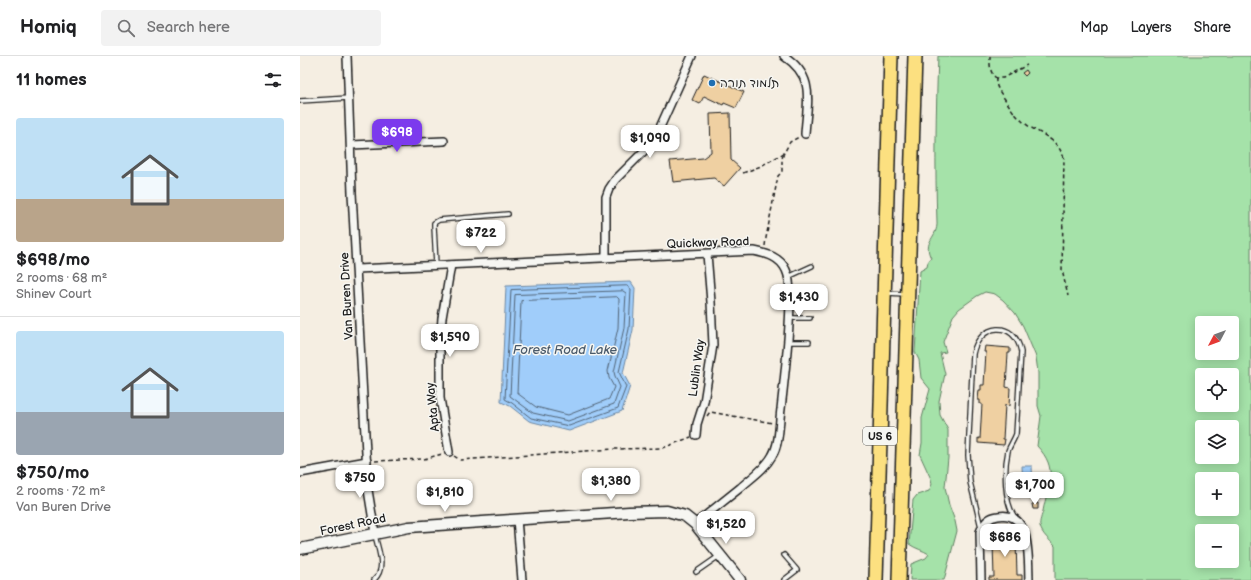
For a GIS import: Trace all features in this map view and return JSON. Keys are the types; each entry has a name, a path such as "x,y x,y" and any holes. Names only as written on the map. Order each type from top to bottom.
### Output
{"highway":[{"name":"US 6","path":"876,580 891,56"},
{"name":"US 6","path":"899,580 915,56"}],"street":[{"name":"Van Buren Drive","path":"347,56 368,490 375,533"},
{"path":"606,258 606,197 609,189 615,180 646,149 657,134 692,56"},
{"path":"784,56 801,71 807,82 808,93 805,134"},
{"path":"351,145 444,142"},
{"name":"Quickway Road","path":"357,269 754,251 775,257 783,263 788,277 790,318 779,424 773,455 768,463 756,475 695,524"},
{"name":"Lublin Way","path":"696,436 697,424 704,402 713,345 707,254"},
{"name":"Apta Way","path":"449,452 440,398 440,343 442,318 451,264"},
{"path":"300,473 367,461"},
{"name":"Forest Road","path":"300,549 409,527 655,511 679,514 685,516 695,524 740,580"},
{"path":"981,580 980,536 982,528 989,520 998,516 1007,516 1015,519 1026,534 1029,580"},
{"path":"517,519 522,580"}],"lane":[{"path":"300,101 349,98"},
{"path":"436,265 434,226 436,222 439,220 508,214"},
{"path":"788,277 812,266"},
{"path":"884,293 908,294"},
{"path":"790,296 812,296"},
{"path":"790,318 810,318"},
{"path":"982,528 970,482 968,454 973,354 975,346 981,336 988,331 995,329 1003,329 1016,337 1021,352 1016,434 1012,445 1008,450 1006,482 1010,509 1015,519"},
{"path":"788,342 809,342"},
{"path":"370,580 375,579 381,572 382,566 375,533"},
{"path":"784,555 797,570 784,580"},
{"path":"696,572 720,556"}],"path":[{"path":"990,56 990,66 992,74 996,78 997,86 1020,119 1054,140 1063,154 1062,270 1068,296"},
{"path":"996,78 1003,78 1027,65"},
{"path":"765,253 766,238 778,176 782,172 782,158 790,142 805,134"},
{"path":"743,173 761,166 784,153"},
{"path":"706,418 710,412 779,424"},
{"path":"367,461 424,459 449,452 460,460 615,449 663,448 696,436"}],"green space":[{"path":"938,56 1251,56 1251,580 1055,580 1055,546 1044,535 1040,524 1049,485 1050,470 1044,454 1037,446 1041,416 1038,406 1038,373 1036,357 1023,326 1015,313 995,294 985,292 959,309 953,316 943,342 946,352 940,353 945,374 939,401 940,415 948,430 948,458 945,487 957,531 944,580 910,580 911,564 926,558 929,554 909,544 913,500 917,495 929,491 932,484 920,455 922,443 922,418 930,389 921,378 919,360 915,352 920,271 927,267 931,258 928,247 937,227 936,118"}],"water":[{"name":"Forest Road Lake","path":"631,282 635,288 633,330 623,373 630,386 622,411 569,431 529,421 510,406 501,402 506,286"},
{"path":"1022,466 1032,466 1033,488 1023,488"}],"building":[{"path":"1026,70 1028,73 1025,76 1022,73"},
{"name":"תלמוד תורה","path":"704,74 744,92 736,108 724,103 723,105 704,96 700,104 692,100"},
{"path":"730,113 731,160 740,168 724,186 714,178 673,182 670,161 703,158 711,152 710,114"},
{"path":"985,346 1010,348 1010,353 1008,353 1006,387 1010,388 1009,406 1005,405 1004,445 978,443 978,438 980,439 982,404 980,404 980,400 978,400 981,385 984,385"},
{"path":"1038,503 1038,509 1033,509 1032,504"},
{"path":"1018,536 1018,542 1016,542 1017,575 1022,575 1022,580 989,580 989,577 994,577 993,543 990,543 990,537"}],"place":[{"name":"תלמוד תורה","path":"712,83"}]}
